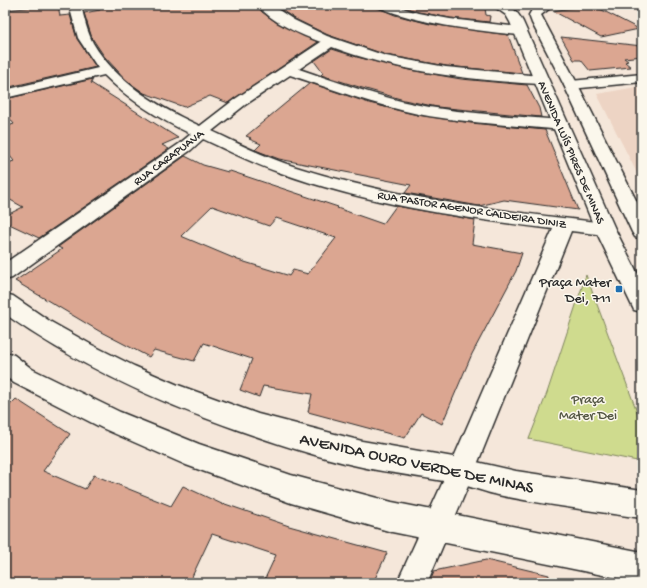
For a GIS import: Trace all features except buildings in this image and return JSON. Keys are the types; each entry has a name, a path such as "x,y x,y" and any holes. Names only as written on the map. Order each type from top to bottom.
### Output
{"main road":[{"name":"AVENIDA LUÍS PIRES DE MINAS","path":"498,5 515,16 520,31 605,229 642,304"},
{"name":"AVENIDA LUÍS PIRES DE MINAS","path":"548,5 536,11 535,14 538,23 571,85 640,227"},
{"name":"AVENIDA OURO VERDE DE MINAS","path":"5,302 24,316 106,364 202,406 267,428 350,451 551,491 642,504"},
{"path":"5,362 23,376 111,420 196,456 291,489 392,518 642,568"}],"street":[{"name":"RUA PASTOR AGENOR CALDEIRA DINIZ","path":"75,5 80,28 89,47 107,70 147,104 175,121 288,170 377,194 454,209 605,229"},
{"path":"264,5 276,15 330,42 399,62 453,72 541,80"},
{"path":"382,5 418,16 446,22 520,31"},
{"name":"RUA CARAPUAVA","path":"5,273 185,147 219,117 330,42"},
{"path":"5,94 107,70"},
{"path":"289,70 373,97 417,108 454,115 561,125"},
{"path":"571,85 642,78"},
{"path":"412,583 461,472 564,224"}],"shaded area":[{"path":"642,86 642,183 597,94"}],"green space":[{"name":"Praça Mater Dei","path":"586,275 642,425 642,462 529,439 547,393"}],"place":[{"name":"Praça Mater Dei, 711","path":"619,289"}]}
